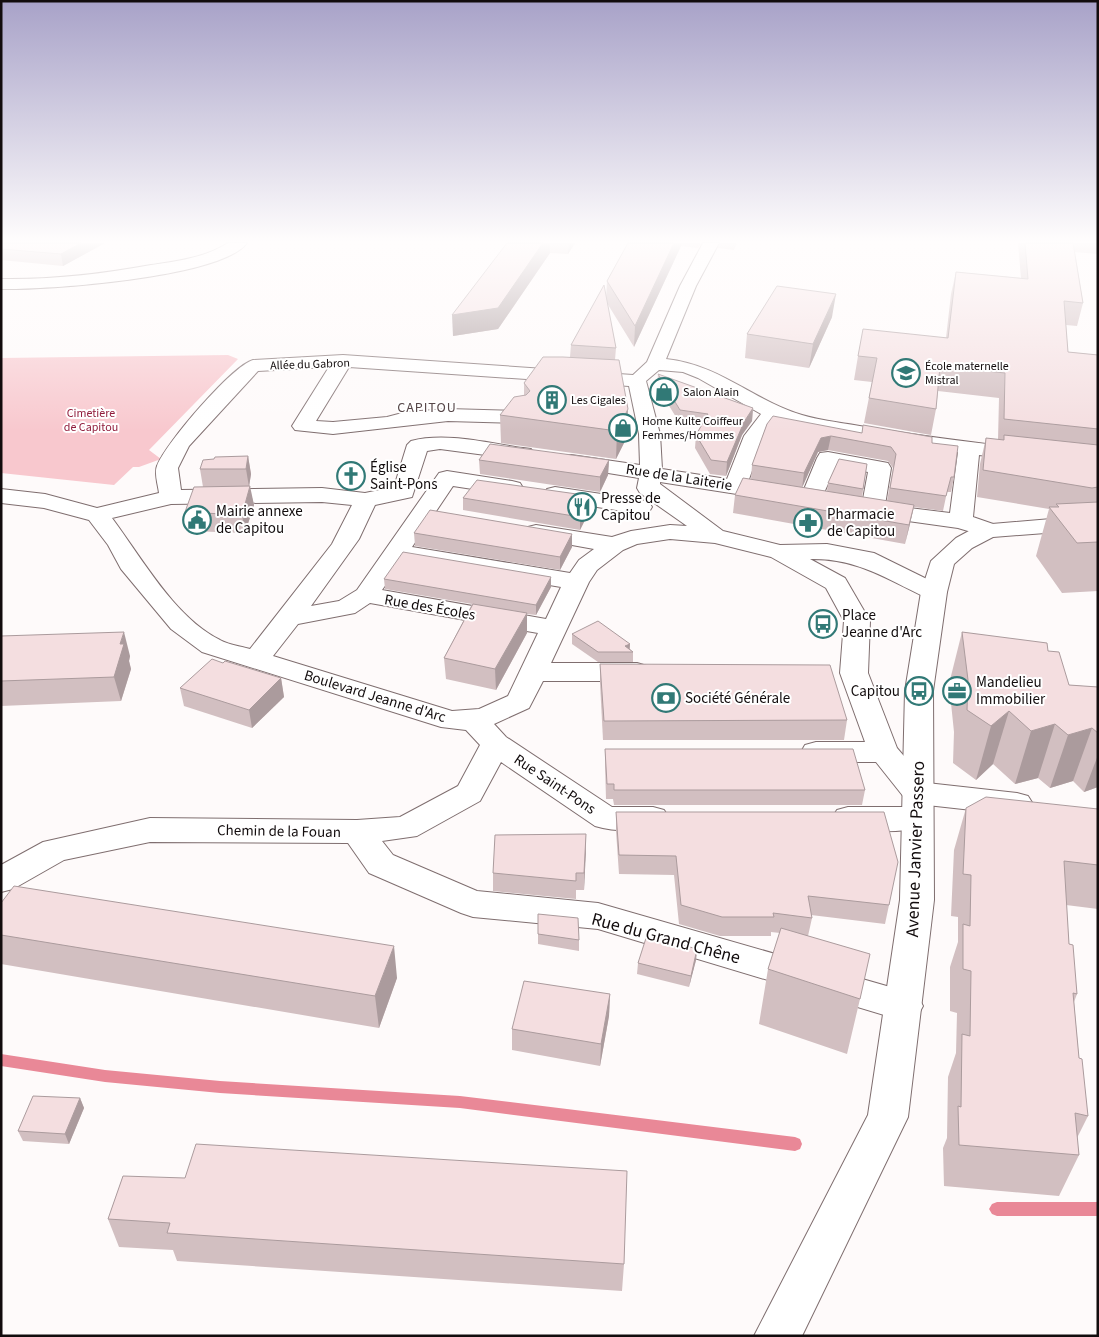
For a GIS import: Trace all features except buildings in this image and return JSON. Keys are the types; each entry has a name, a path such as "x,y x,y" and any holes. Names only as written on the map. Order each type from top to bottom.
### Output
{"street":[{"path":"518,528 623,542 641,507 650,479 645,406 637,381 655,364 680,305"},
{"path":"343,361 302,426 333,428 389,424 406,418 448,415 519,417"},
{"name":"Allée du Gabron","path":"171,497 167,468 179,444 225,393 253,366 343,361 637,381"},
{"path":"655,364 686,367 705,374 773,412 799,421 887,437 968,459 1039,457"},
{"path":"735,486 754,436 773,412"},
{"path":"887,437 880,468 864,508 961,521 988,530"},
{"name":"Rue de la Laiterie","path":"365,500 404,492 418,445 440,443 650,479 735,486 820,500 828,458 880,468"},
{"path":"961,521 968,459"},
{"path":"291,617 346,608 366,595 447,478 641,507"},
{"path":"650,479 715,536"},
{"path":"1,496 45,501 96,515 171,497 322,495 365,500 362,511 346,542 291,617 256,659"},
{"path":"422,512 451,517"},
{"name":"Boulevard Jeanne d'Arc","path":"96,515 119,544 130,564 180,623 211,646 451,720 474,721 500,713 519,702 576,582 588,565 623,542 670,532 715,536 780,552 836,583 857,621 841,672 884,752 917,805"},
{"name":"Avenue Janvier Passero","path":"777,1336 888,1117 917,900 919,691 934,592 943,561 964,543 988,530 1098,522"},
{"path":"395,551 576,582"},
{"path":"780,552 827,551 865,558 934,592"},
{"name":"Rue des Écoles","path":"366,595 554,628"},
{"path":"532,672 661,672"},
{"path":"474,721 496,744"},
{"name":"Rue Saint-Pons","path":"496,744 606,818 683,818"},
{"name":"Chemin de la Fouan","path":"1,880 54,850 150,830 357,832 406,828 469,793 496,744"},
{"path":"784,752 884,752"},
{"path":"819,818 917,805 1049,808"},
{"name":"Rue du Grand Chêne","path":"357,832 381,864 473,904 598,916 904,1006"}],"green space":[{"name":"Cimetière de Capitou","path":"228,355 238,359 149,450 161,459 139,467 133,467 114,485 1,473 1,358"}],"waterway":[{"path":"1,1060 105,1076 220,1087 460,1102 795,1144"},
{"path":"997,1209 1098,1209"}],"place":[{"name":"École maternelle Mistral","path":"906,373"},
{"name":"Salon Alain","path":"664,392"},
{"name":"Les Cigales","path":"552,400"},
{"name":"Home Kulte Coiffeur Femmes/Hommes","path":"623,428"},
{"name":"Église Saint-Pons","path":"351,476"},
{"name":"Presse de Capitou","path":"582,507"},
{"name":"Mairie annexe de Capitou","path":"197,520"},
{"name":"Pharmacie de Capitou","path":"808,523"},
{"name":"Place Jeanne d'Arc","path":"823,624"},
{"name":"Capitou","path":"919,691"},
{"name":"Mandelieu Immobilier","path":"957,691"},
{"name":"Société Générale","path":"666,698"}],"district":[{"name":"CAPITOU","path":"427,407"}]}
